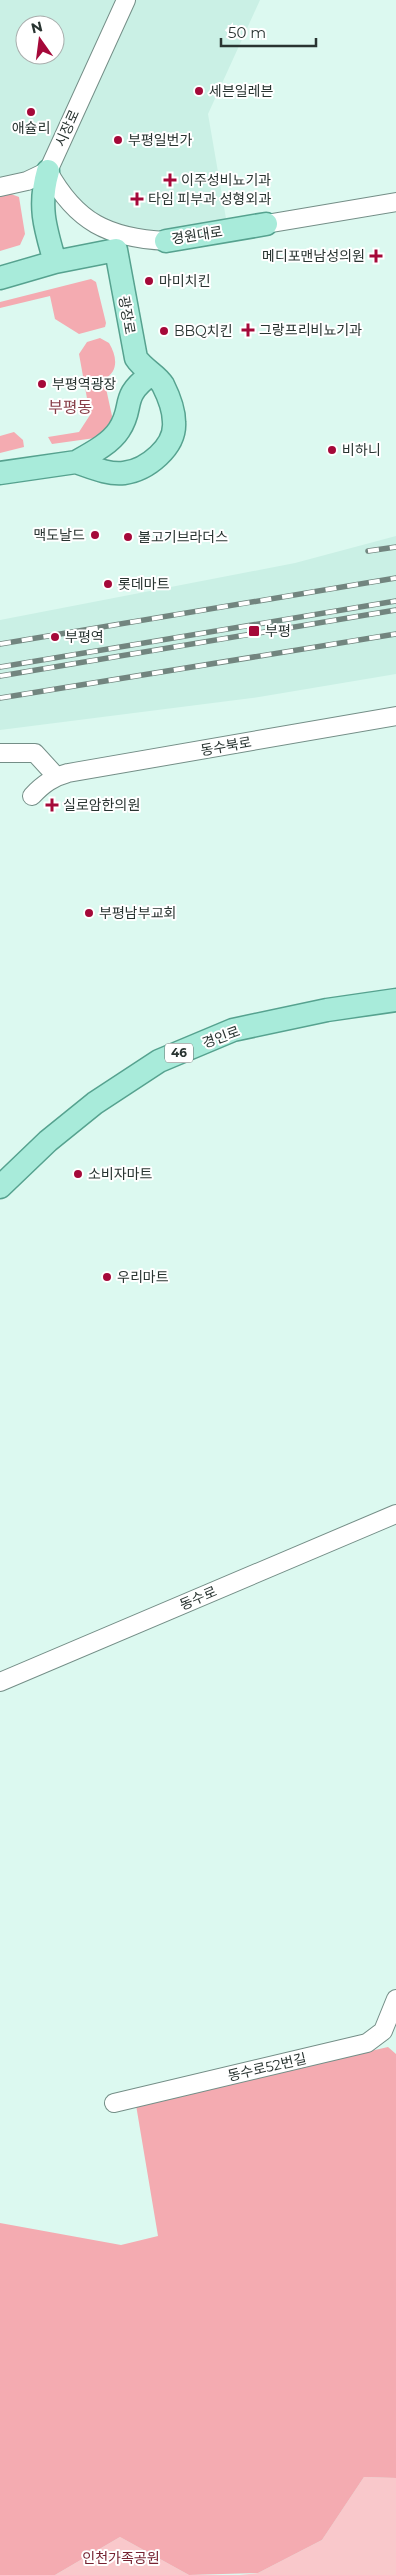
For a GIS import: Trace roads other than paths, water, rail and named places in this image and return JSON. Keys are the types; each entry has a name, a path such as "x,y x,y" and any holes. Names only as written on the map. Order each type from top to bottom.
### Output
{"main road":[{"name":"시장로","path":"48,171 42,205 45,230 55,262"},
{"name":"경원대로","path":"166,241 266,224"},
{"name":"경원대로","path":"0,278 55,262 116,250"},
{"name":"광장로","path":"76,462 102,470 123,473 136,471 157,458 167,447 175,423 162,383 141,366 133,349 116,250"},
{"name":"광장로","path":"0,473 76,462 105,444 119,430 131,391 150,374"},
{"name":"경인로","path":"0,1186 48,1141 95,1103 159,1061 233,1030 327,1010 396,1000"}],"street":[{"name":"시장로","path":"48,171 126,0"},
{"path":"0,187 27,181 48,171 58,190 73,206 98,226 116,235 166,241"},
{"name":"경원대로","path":"266,224 396,202"},
{"name":"경원대로","path":"116,250 166,241"},
{"name":"동수북로","path":"32,796 41,785 56,776 396,716"},
{"path":"0,753 35,753 56,776"},
{"name":"동수로","path":"0,1682 396,1514"},
{"name":"동수로52번길","path":"114,2103 367,2043 383,2031 396,1999"}],"railway":[{"path":"368,551 396,547"},
{"path":"0,644 396,578"},
{"path":"0,667 396,601"},
{"path":"0,676 396,610"},
{"path":"0,698 396,634"}],"place":[{"name":"세븐일레븐","path":"199,91"},
{"name":"애슐리","path":"31,112"},
{"name":"부평일번가","path":"118,140"},
{"name":"이주성비뇨기과","path":"170,180"},
{"name":"타임 피부과 성형외과","path":"137,199"},
{"name":"메디포맨남성의원","path":"376,256"},
{"name":"마미치킨","path":"149,281"},
{"name":"그랑프리비뇨기과","path":"248,330"},
{"name":"BBQ치킨","path":"164,331"},
{"name":"부평역광장","path":"42,384"},
{"name":"비하니","path":"332,450"},
{"name":"맥도날드","path":"95,535"},
{"name":"불고기브라더스","path":"128,537"},
{"name":"롯데마트","path":"108,584"},
{"name":"부평","path":"254,631"},
{"name":"부평역","path":"55,637"},
{"name":"실로암한의원","path":"52,805"},
{"name":"부평남부교회","path":"89,913"},
{"name":"소비자마트","path":"78,1174"},
{"name":"우리마트","path":"107,1277"}],"district":[{"name":"부평동","path":"70,407"}],"park label":[{"name":"인천가족공원","path":"121,2558"}]}
